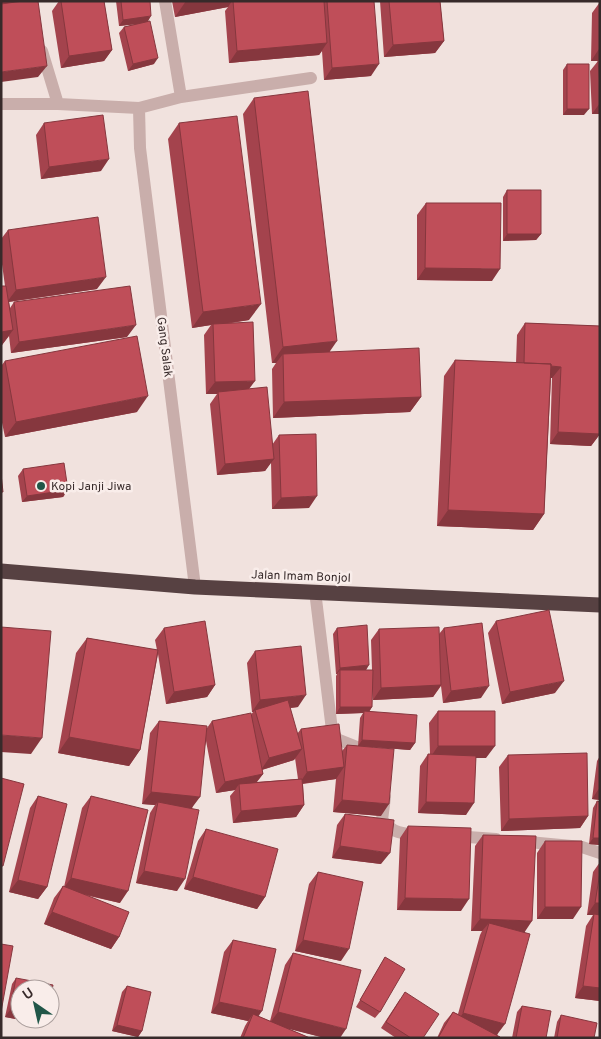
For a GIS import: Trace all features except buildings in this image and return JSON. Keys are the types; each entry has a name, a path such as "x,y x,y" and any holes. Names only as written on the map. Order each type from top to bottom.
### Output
{"highway":[{"name":"Jalan Imam Bonjol","path":"1,571 195,587 600,605"}],"street":[{"path":"165,1 181,97"},
{"path":"38,35 58,104"},
{"path":"1,104 58,104 139,108 181,97 311,78"},
{"name":"Gang Salak","path":"139,108 140,148 195,587"},
{"path":"315,591 332,730 337,738 345,743 380,755"},
{"path":"387,782 382,820 388,828 401,834 428,835"},
{"path":"445,836 582,847 600,853"}],"place":[{"name":"Kopi Janji Jiwa","path":"41,486"}]}
